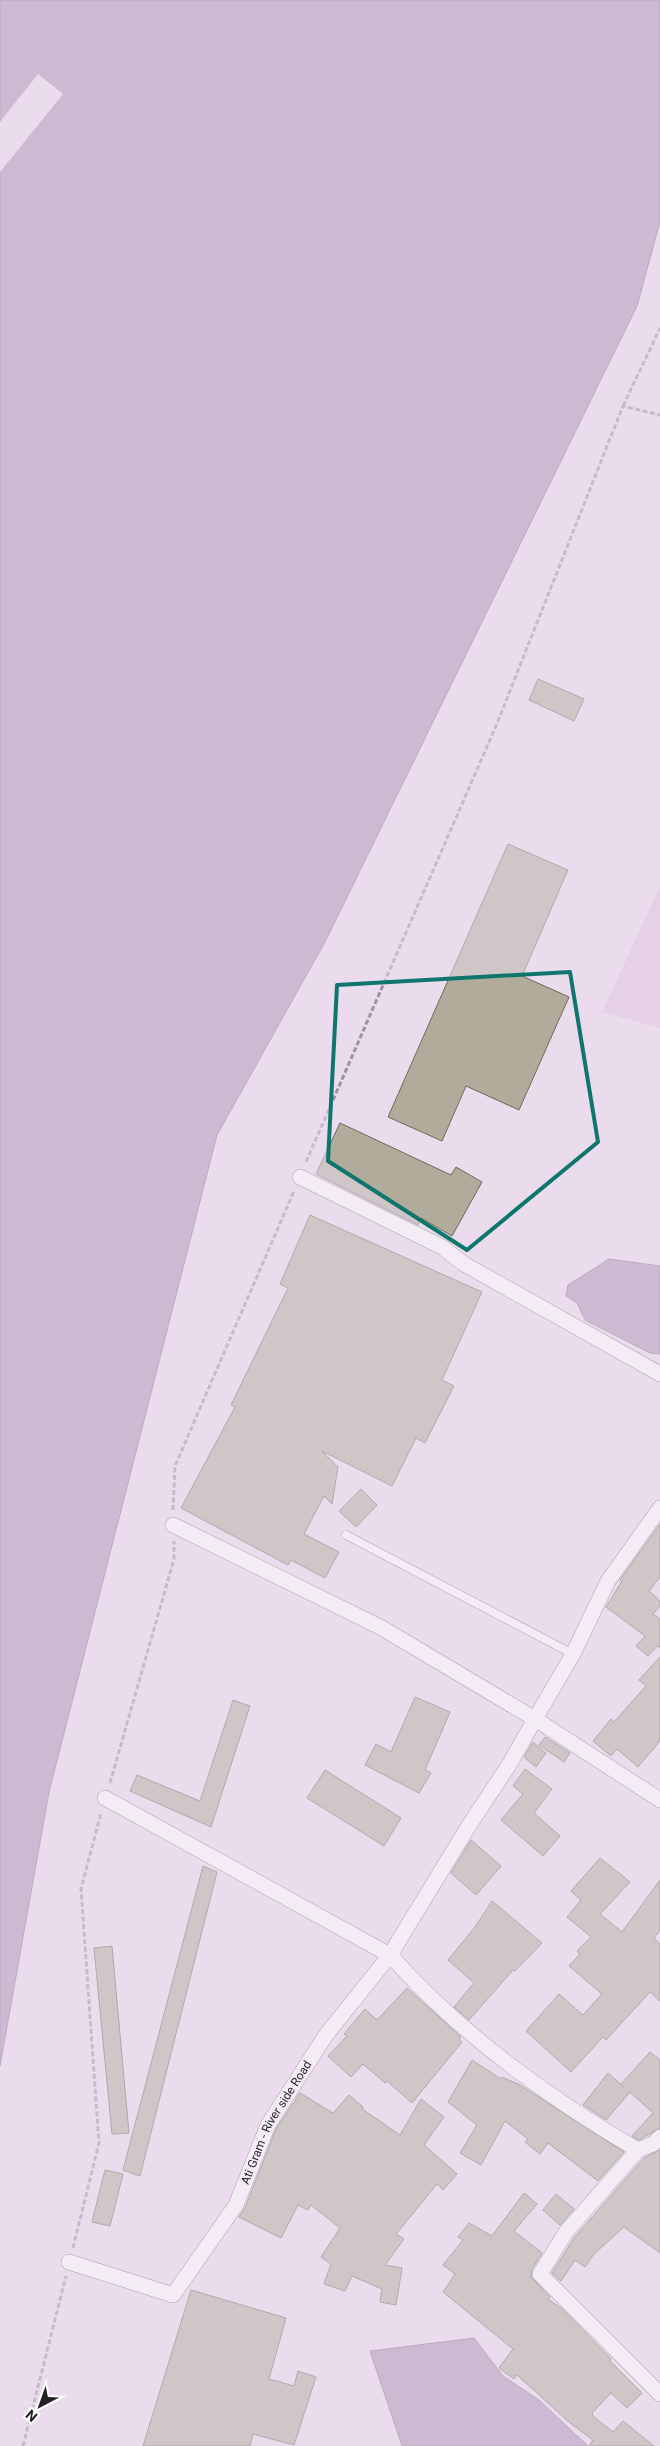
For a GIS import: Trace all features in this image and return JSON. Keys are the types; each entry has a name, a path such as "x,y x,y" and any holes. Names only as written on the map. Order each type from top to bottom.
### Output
{"street":[{"path":"300,1177 442,1247 464,1264 660,1374"},
{"name":"Ati Gram - River side Road","path":"70,2262 173,2295 236,2205 268,2125 326,2035 390,1955 468,1827 509,1765 573,1654 608,1581 660,1508"},
{"path":"173,1524 382,1628 535,1719 660,1800"},
{"path":"105,1798 390,1955 425,1994 475,2039 586,2119 638,2150"},
{"path":"660,2137 653,2144 638,2150 566,2232 540,2274 660,2394"}],"lane":[{"path":"346,1535 573,1654"}],"path":[{"path":"0,109 6,114"},
{"path":"23,2446 99,2143 82,1888 105,1798 174,1559 175,1466 496,726 623,406 660,328"},
{"path":"623,406 626,405 660,415"}],"highlighted area":[{"path":"570,972 598,1142 467,1250 328,1161 337,985"}],"shaded area":[{"path":"0,0 660,0 660,222 637,306 325,942 217,1135 49,1792 0,2066"},
{"path":"660,886 660,1028 602,1012"},
{"path":"609,1259 660,1266 660,1354 650,1353 585,1320 577,1303 566,1296 568,1285"},
{"path":"474,2338 503,2376 539,2400 588,2446 402,2446 370,2351"}],"pier":[{"path":"38,74 63,94 0,172 0,122"}],"building":[{"path":"538,679 584,699 574,721 529,700"},
{"path":"508,844 568,870 522,976 569,997 519,1110 466,1086 442,1141 388,1117"},
{"path":"340,1123 451,1175 456,1167 482,1182 452,1236 421,1218 418,1225 316,1174"},
{"path":"310,1215 482,1292 442,1380 454,1386 425,1443 416,1438 392,1486 322,1451 338,1467 332,1504 324,1496 304,1534 339,1552 325,1578 291,1560 288,1565 181,1508 235,1407 231,1405 288,1288 280,1284"},
{"path":"361,1489 377,1505 356,1527 339,1511"},
{"path":"660,1524 660,1577 649,1591 660,1601 660,1606 653,1614 660,1619 660,1648 657,1646 648,1656 636,1646 645,1636 606,1607 622,1581 620,1580"},
{"path":"660,1657 660,1741 638,1767 617,1749 611,1756 593,1741 611,1719 614,1722 646,1686 639,1680"},
{"path":"415,1697 450,1712 425,1770 431,1773 419,1793 365,1765 376,1744 391,1752"},
{"path":"233,1700 250,1706 211,1827 130,1791 137,1775 200,1801"},
{"path":"545,1737 570,1753 564,1762 539,1745"},
{"path":"533,1742 546,1753 536,1767 524,1757"},
{"path":"525,1769 552,1789 534,1813 560,1836 543,1856 501,1820 523,1794 513,1786"},
{"path":"325,1770 401,1818 384,1846 307,1798"},
{"path":"471,1840 501,1866 476,1895 451,1873"},
{"path":"600,1858 630,1882 600,1914 622,1932 660,1880 660,1930 654,1938 660,1944 660,2001 650,1992 606,2040 603,2037 571,2072 526,2031 559,1994 583,2015 602,1994 569,1966 580,1954 577,1951 591,1937 567,1917 581,1900 571,1891"},
{"path":"203,1866 217,1872 140,2176 123,2170"},
{"path":"492,1901 542,1943 515,1971 513,1970 469,2020 454,2007 474,1983 448,1960 475,1927"},
{"path":"112,1946 129,2133 112,2134 94,1948"},
{"path":"407,1988 461,2037 459,2039 462,2042 412,2103 387,2081 385,2083 363,2064 351,2077 328,2056 347,2036 344,2034 365,2009 377,2020"},
{"path":"650,2052 660,2060 660,2128 639,2140 632,2136 653,2113 630,2092 606,2120 583,2105 608,2073 624,2087 621,2084"},
{"path":"472,2060 501,2079 502,2077 520,2085 624,2152 598,2181 548,2143 540,2154 525,2142 528,2139 505,2121 481,2165 460,2153 477,2125 448,2102"},
{"path":"300,2093 333,2113 349,2095 363,2107 362,2109 400,2135 421,2099 444,2117 424,2145 457,2174 443,2190 437,2184 396,2234 404,2239 385,2265 402,2268 396,2305 380,2302 382,2289 352,2276 345,2291 324,2284 331,2264 321,2257 340,2228 311,2205 308,2210 298,2205 281,2238 239,2217 245,2208 276,2129"},
{"path":"660,2150 660,2253 624,2227 594,2254 585,2267 575,2260 561,2281 552,2273 574,2238 644,2158"},
{"path":"105,2170 123,2174 110,2226 92,2222"},
{"path":"524,2193 537,2204 514,2231 542,2253 532,2269 531,2277 550,2297 548,2299 562,2309 642,2393 627,2408 611,2393 592,2413 593,2416 613,2432 623,2421 654,2446 589,2446 593,2440 570,2423 517,2375 514,2379 499,2368 513,2349 443,2292 455,2274 443,2265 463,2240 458,2237 469,2223 492,2236"},
{"path":"556,2194 574,2209 560,2225 543,2210"},
{"path":"191,2290 286,2318 269,2379 294,2386 298,2371 316,2377 294,2445 253,2434 250,2446 143,2446"}]}
